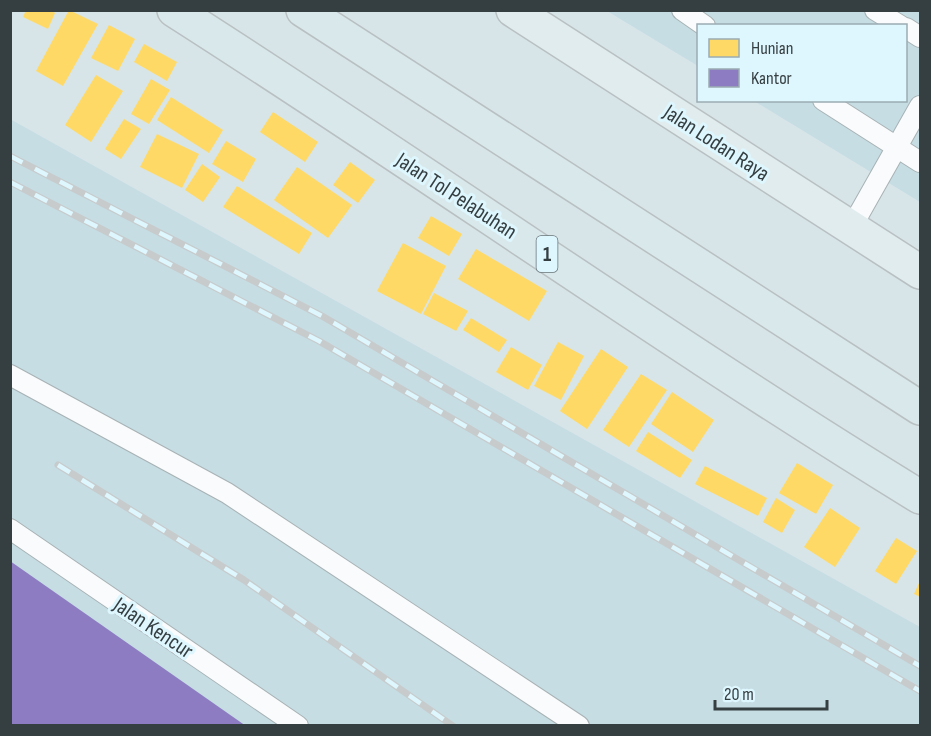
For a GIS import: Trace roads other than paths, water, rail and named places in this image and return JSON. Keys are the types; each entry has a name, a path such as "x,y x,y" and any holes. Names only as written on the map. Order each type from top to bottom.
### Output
{"highway":[{"name":"Jalan Tol Pelabuhan","path":"174,10 570,270 775,409 921,497"},
{"path":"303,10 921,408"},
{"name":"Jalan Lodan Raya","path":"513,10 921,272"}],"lane":[{"path":"682,10 702,24"},
{"path":"875,10 898,24"},
{"path":"907,29 921,37"},
{"path":"826,102 921,162"},
{"path":"851,228 895,147 921,106"},
{"path":"10,375 227,493 579,726"},
{"name":"Jalan Kencur","path":"10,529 298,726"}],"railway":[{"path":"10,156 322,316 920,666"},
{"path":"10,182 319,341 920,691"},
{"path":"58,465 244,580 453,726"}]}
